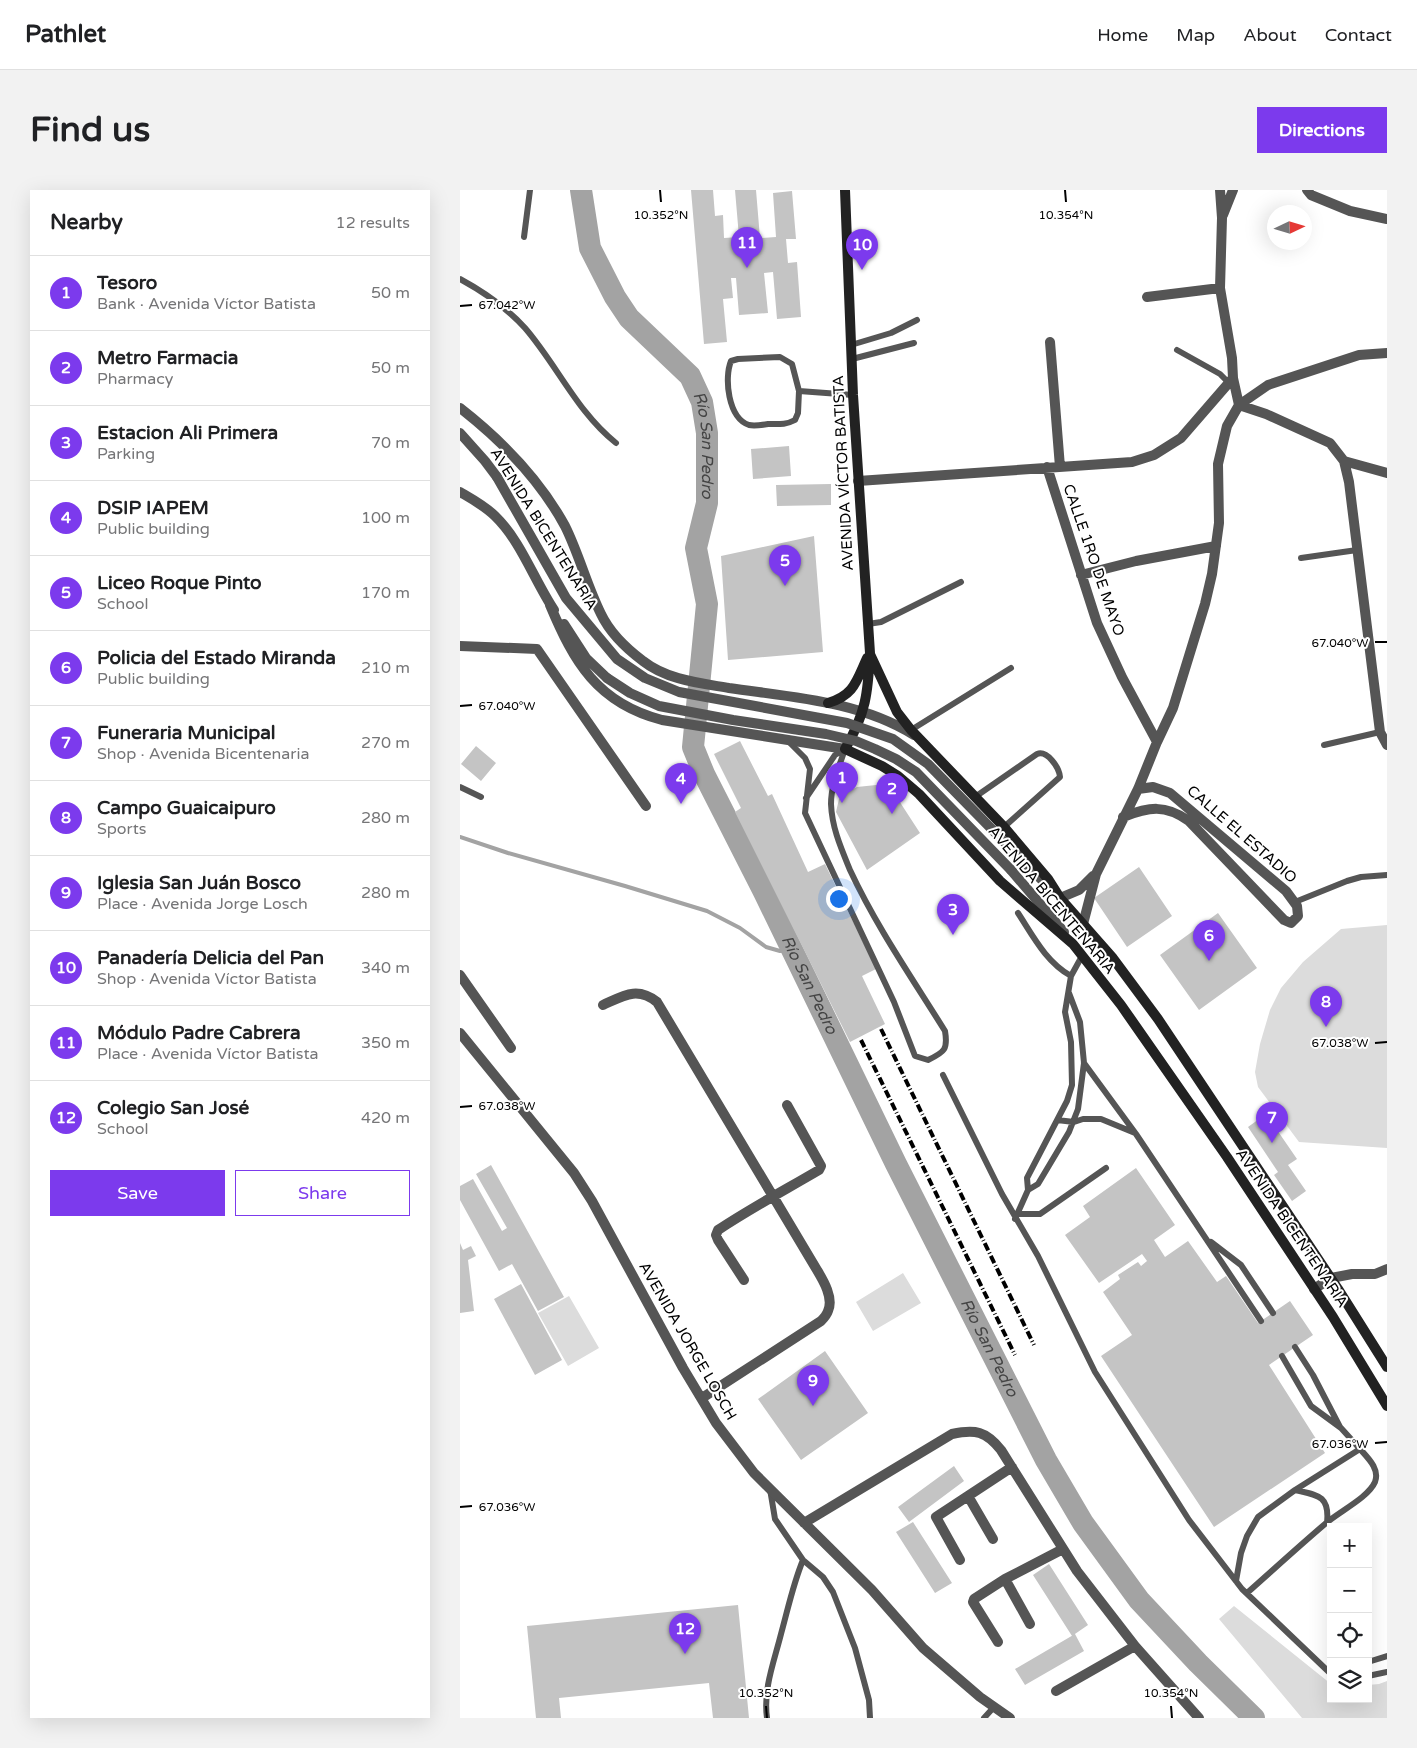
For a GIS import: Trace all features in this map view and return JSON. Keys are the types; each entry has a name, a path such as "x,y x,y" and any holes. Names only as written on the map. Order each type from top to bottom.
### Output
{"main road":[{"name":"AVENIDA VÍCTOR BATISTA","path":"845,190 853,394 870,653 863,712 855,733 845,749"},
{"path":"828,703 842,699 852,690 870,653"},
{"path":"870,653 897,712 911,730 1004,827 1048,879 1059,896"},
{"path":"845,749 865,756 898,776 919,794 1000,881 1073,944"},
{"name":"AVENIDA BICENTENARIA","path":"1059,896 1112,957 1158,1019 1331,1278 1387,1367"},
{"name":"AVENIDA BICENTENARIA","path":"1073,944 1138,1029 1227,1158 1314,1289 1387,1406"}],"street":[{"path":"1220,190 1222,218 1220,288 1232,358 1231,381 1239,405"},
{"path":"1222,218 1233,190"},
{"path":"1307,190 1311,195 1350,211 1387,220"},
{"path":"1147,297 1220,288"},
{"path":"1050,342 1060,466"},
{"path":"1083,924 1096,874 1138,789 1173,708 1205,604 1212,574 1219,523 1218,464 1227,426 1239,405 1268,385 1359,355 1387,353"},
{"path":"858,481 1132,462 1154,455 1181,438 1231,381"},
{"path":"1239,405 1266,414 1330,443 1344,461 1349,482 1380,732 1387,745"},
{"path":"460,408 489,432 519,463 541,490 565,526 601,615 624,644 645,663 678,678 828,703 863,712 887,720 919,738"},
{"name":"AVENIDA BICENTENARIA","path":"460,433 480,454 497,478 566,598 617,659 646,678 679,692 847,723 892,738 928,764 1059,896"},
{"path":"1344,461 1387,473"},
{"name":"CALLE 1RO DE MAYO","path":"1047,467 1097,623 1122,678 1157,742"},
{"path":"460,492 495,516 513,538 550,604 566,642 583,668 619,704 641,715 662,720 845,749"},
{"path":"1081,575 1136,561 1216,546"},
{"name":"AVENIDA BICENTENARIA","path":"550,604 586,658 608,678 630,693 659,706 733,720 826,734 856,741 896,759 916,772 1011,870 1073,944"},
{"path":"460,646 537,649 646,806"},
{"name":"CALLE EL ESTADIO","path":"1123,817 1142,810 1160,808 1171,810 1188,821 1288,922 1291,922 1298,916 1299,912 1295,902 1286,891 1170,793 1153,787 1138,789"},
{"path":"1059,896 1079,890 1088,884 1096,874"},
{"path":"460,975 511,1048"},
{"path":"603,1006 626,995 639,993 649,996 657,1002 825,1285 829,1310 822,1321 702,1398"},
{"name":"AVENIDA JORGE LOSCH","path":"460,1033 574,1173 592,1201 670,1345 716,1423 754,1473 872,1590 923,1648 980,1697 1010,1718"},
{"path":"744,1280 716,1235 718,1230 753,1207 774,1197 819,1170 821,1166 786,1105"},
{"path":"1314,1289 1331,1278 1352,1274 1375,1274 1387,1269"},
{"path":"804,1523 952,1434 966,1431 978,1432 991,1438 1012,1467 1077,1571 1135,1646 1199,1718"},
{"path":"960,1560 936,1518 1012,1467"},
{"path":"968,1496 993,1539"},
{"path":"998,1642 973,1602 974,1599 1005,1579 1063,1549"},
{"path":"1005,1579 1030,1624"},
{"path":"1056,1691 1135,1646"}],"lane":[{"path":"524,238 530,190"},
{"path":"460,279 482,290 524,327 589,417 616,443"},
{"path":"851,345 891,333 917,320"},
{"path":"852,359 914,343"},
{"path":"1177,350 1231,381"},
{"path":"780,357 792,364 799,391 798,413 795,420 788,424 750,425 739,420 730,398 727,379 731,361 780,357"},
{"path":"799,391 853,394"},
{"path":"1301,558 1357,550"},
{"path":"868,624 881,622 961,582"},
{"path":"911,730 1011,668"},
{"path":"1324,745 1380,732"},
{"path":"787,740 805,758 810,769 805,813 894,1002 915,1056 928,1060 942,1054 947,1044 945,1031 865,902 833,826 832,788 845,749"},
{"path":"805,800 835,755 845,749"},
{"path":"976,797 1037,754 1041,752 1046,754 1059,772 1060,777 1004,827"},
{"path":"460,788 481,797"},
{"path":"1295,902 1347,881 1361,877 1387,875"},
{"path":"1018,913 1046,955 1061,970 1071,976"},
{"path":"1016,1217 1028,1190 1027,1178 1067,1101 1072,1085 1070,1042 1065,1012 1071,976 1082,956"},
{"path":"1028,1190 1038,1184 1074,1122 1081,1094 1084,1063 1080,1022 1069,993"},
{"path":"1084,1063 1136,1134 1261,1321"},
{"path":"942,1075 1038,1256 1095,1372 1189,1520 1247,1593 1327,1670"},
{"path":"1056,1120 1074,1122 1083,1119 1101,1119 1136,1134"},
{"path":"1016,1217 1040,1214 1106,1168"},
{"path":"1206,1238 1241,1265 1273,1313"},
{"path":"1295,1347 1313,1375 1341,1428"},
{"path":"1247,1593 1327,1523 1371,1490 1376,1480 1375,1468 1360,1449 1341,1428 1311,1406 1282,1356"},
{"path":"1236,1581 1241,1553 1247,1536 1258,1517 1294,1490 1360,1449"},
{"path":"770,1488 775,1519 803,1560 823,1577 833,1592 855,1648 869,1700 870,1718"},
{"path":"1294,1490 1318,1496 1324,1501 1328,1514 1327,1523"},
{"path":"768,1718 766,1708 769,1678 782,1632 790,1593 803,1560"},
{"path":"1372,1661 1387,1656"},
{"path":"1372,1675 1387,1672"},
{"path":"984,1718 994,1707"}],"shaded area":[{"path":"1387,925 1387,1148 1299,1142 1258,1087 1255,1072 1260,1044 1270,1010 1281,988 1303,962 1341,929"},
{"path":"903,1273 921,1303 873,1331 856,1302"},
{"path":"569,1296 599,1348 568,1366 538,1313"},
{"path":"1234,1606 1327,1681 1327,1703 1372,1703 1372,1685 1387,1681 1387,1718 1302,1718 1219,1619"}],"building":[{"path":"691,190 713,190 715,216 723,215 724,238 739,237 735,190 756,190 760,238 776,237 773,193 792,191 796,239 786,239 788,263 797,262 801,317 777,319 773,272 764,273 768,313 739,315 736,278 731,278 733,298 723,299 727,342 704,344"},
{"path":"789,446 791,476 753,479 751,449"},
{"path":"831,484 831,505 777,506 776,485"},
{"path":"814,536 823,652 728,660 721,556"},
{"path":"740,741 768,796 772,794 808,872 825,864 876,969 862,976 885,1024 850,1042 735,812 741,808 714,754"},
{"path":"476,746 496,763 481,781 461,764"},
{"path":"876,785 894,793 920,833 867,870 836,812 839,799 843,794 857,787"},
{"path":"1139,867 1172,916 1127,947 1094,898"},
{"path":"1218,913 1257,968 1199,1010 1160,955"},
{"path":"1266,1114 1297,1159 1288,1165 1306,1191 1292,1201 1274,1175 1278,1172 1248,1127"},
{"path":"491,1165 564,1297 538,1311 512,1264 499,1271 460,1200 460,1186 473,1179 502,1231 507,1228 476,1174"},
{"path":"1136,1168 1175,1225 1154,1240 1165,1257 1188,1241 1217,1282 1226,1276 1258,1323 1290,1301 1313,1335 1269,1365 1325,1453 1214,1527 1101,1356 1132,1335 1103,1292 1120,1279 1118,1275 1138,1262 1141,1266 1147,1261 1142,1254 1099,1283 1065,1235 1090,1217 1083,1206"},
{"path":"460,1243 463,1250 471,1246 476,1256 468,1260 474,1311 460,1313"},
{"path":"521,1284 562,1360 535,1375 494,1299"},
{"path":"825,1351 868,1413 801,1460 758,1399"},
{"path":"954,1466 964,1481 909,1522 898,1507"},
{"path":"913,1522 952,1583 935,1593 896,1532"},
{"path":"1049,1564 1088,1625 1072,1636 1033,1575"},
{"path":"738,1605 749,1718 713,1718 709,1683 559,1698 561,1718 536,1718 527,1626"},
{"path":"1075,1634 1084,1651 1025,1685 1015,1669"}],"waterway":[{"name":"Río San Pedro","path":"581,190 590,248 615,297 629,318 690,376 702,402 707,433 707,503 696,548 707,604 693,747 704,774 764,892 896,1164 1046,1460 1083,1523 1139,1600 1198,1663 1254,1718"},
{"path":"460,837 508,853 707,911 740,928 766,947 780,951 792,950"}],"railway":[{"path":"881,1029 1034,1345"},
{"path":"861,1040 1015,1355"}],"place":[{"name":"Módulo Padre Cabrera","path":"747,268"},
{"name":"Panadería Delicia del Pan","path":"862,270"},
{"name":"Liceo Roque Pinto","path":"785,586"},
{"name":"Tesoro","path":"842,803"},
{"name":"DSIP IAPEM","path":"681,804"},
{"name":"Metro Farmacia","path":"892,814"},
{"name":"Estacion Ali Primera","path":"953,935"},
{"name":"Policia del Estado Miranda","path":"1209,961"},
{"name":"Campo Guaicaipuro","path":"1326,1027"},
{"name":"Funeraria Municipal","path":"1272,1143"},
{"name":"Iglesia San Juán Bosco","path":"813,1406"},
{"name":"Colegio San José","path":"685,1654"}]}
